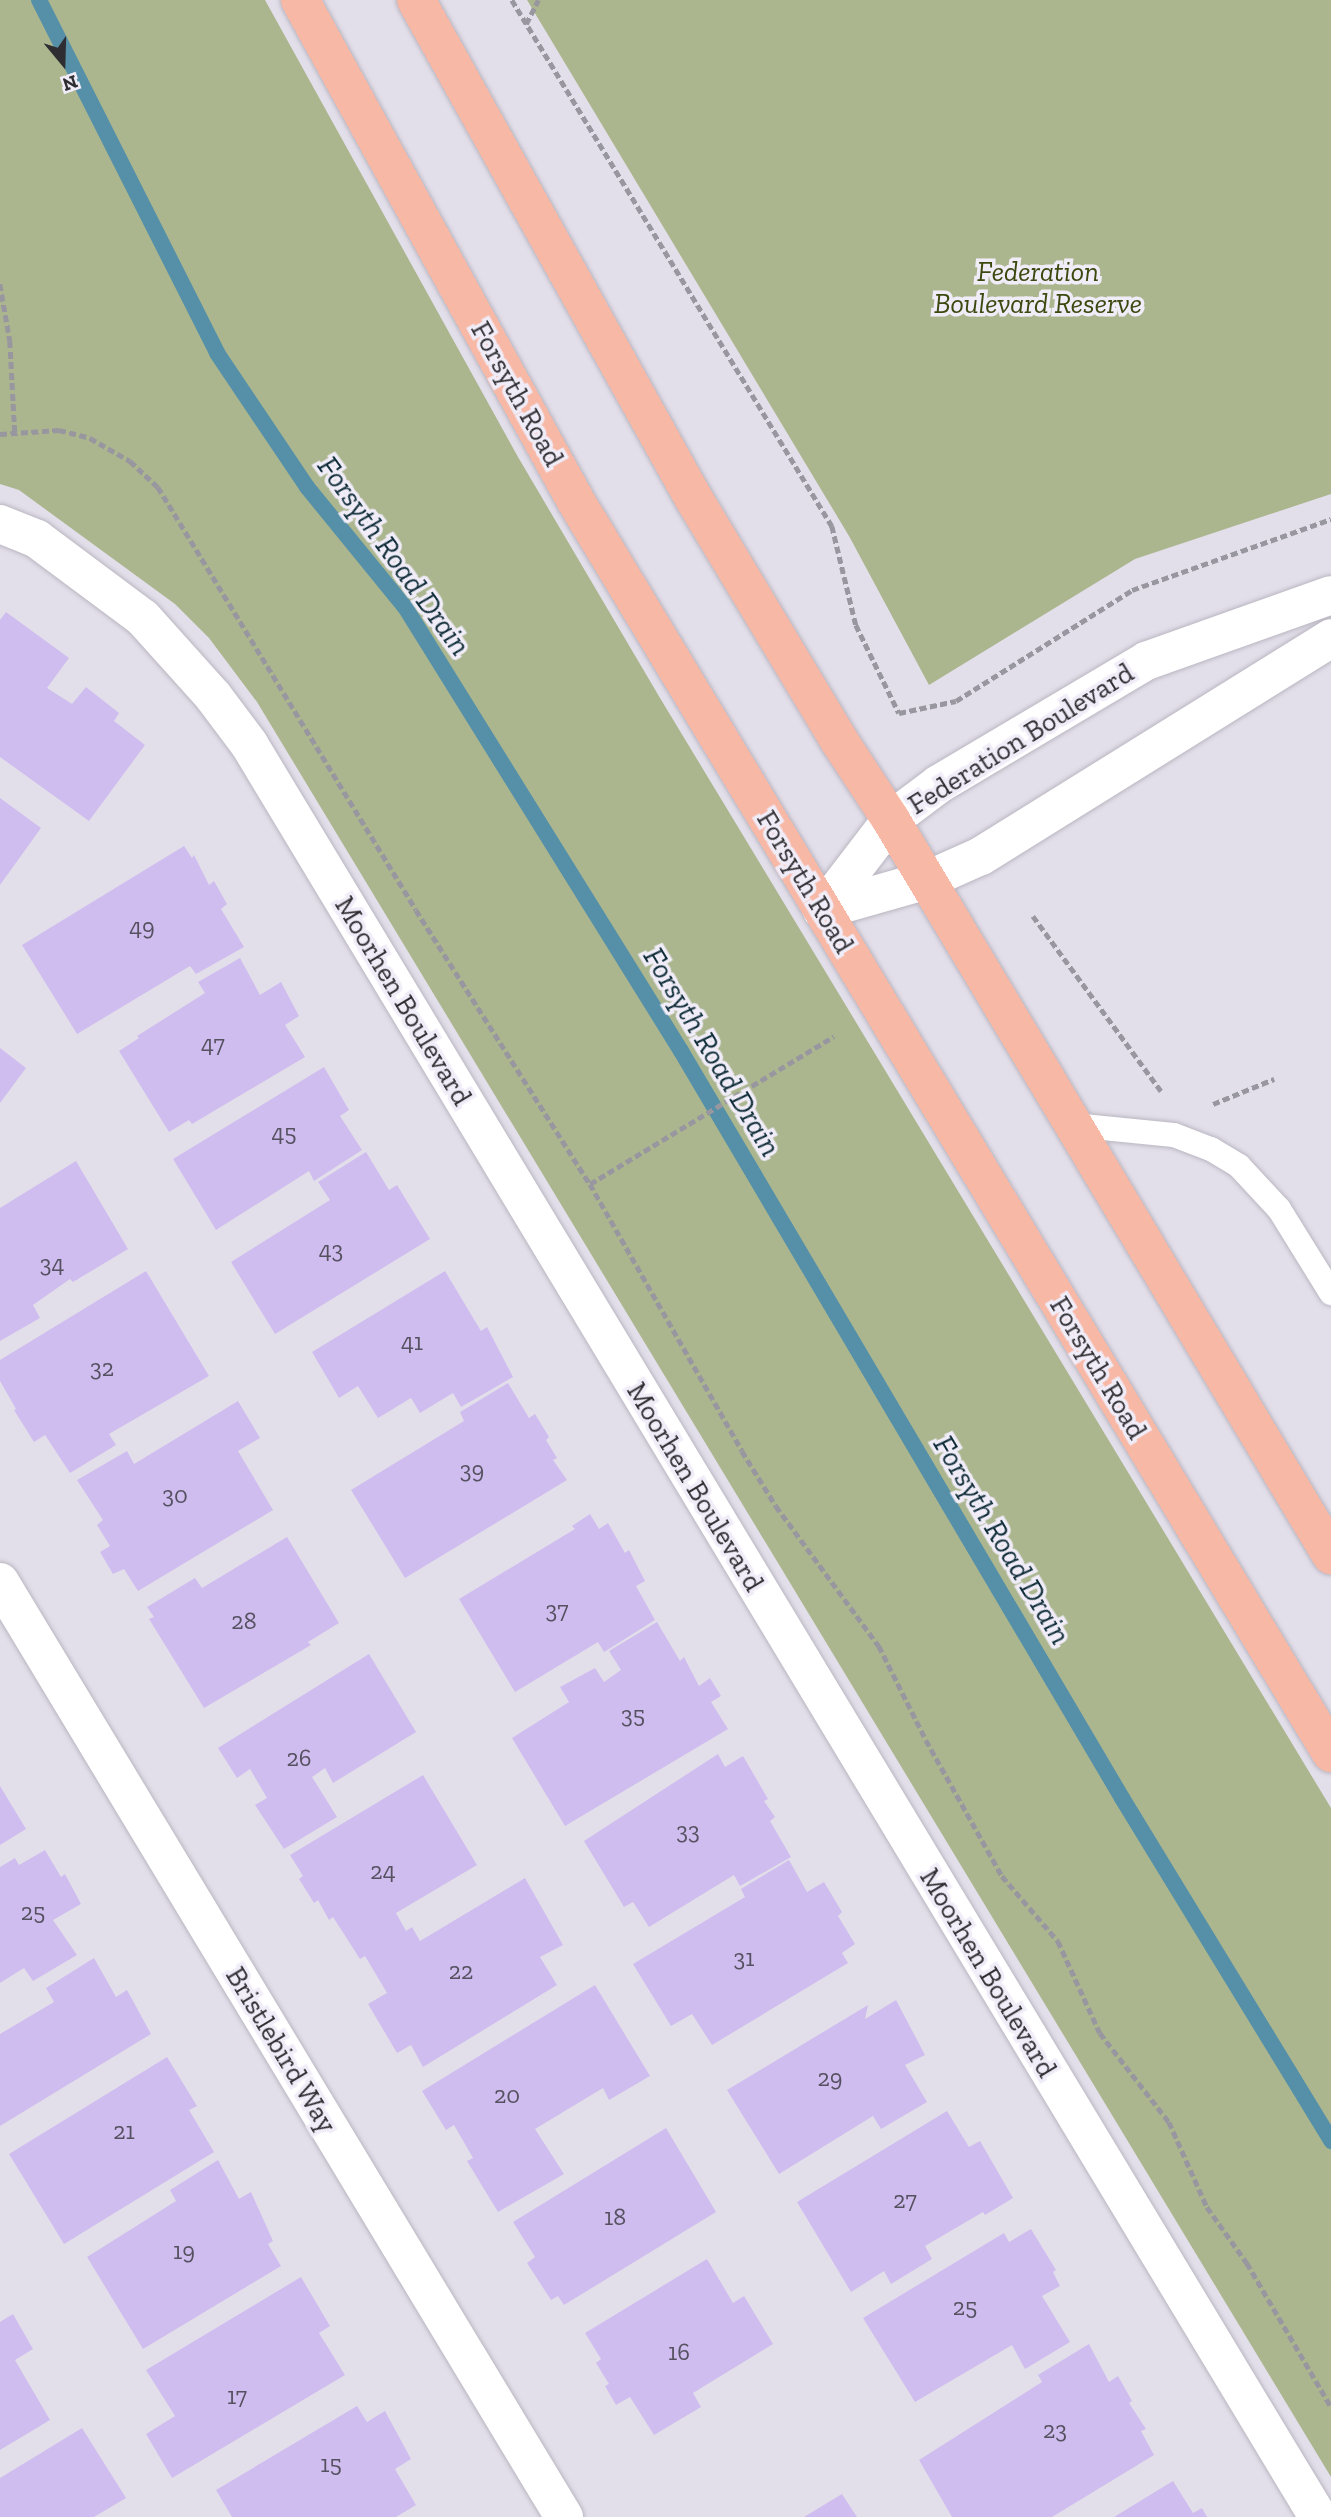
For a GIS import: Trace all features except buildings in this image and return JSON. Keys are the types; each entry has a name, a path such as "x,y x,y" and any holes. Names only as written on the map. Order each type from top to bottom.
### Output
{"highway":[{"name":"Forsyth Road","path":"300,0 577,503 1331,1753"},
{"path":"416,0 694,499 840,742 891,820 1331,1555"}],"street":[{"name":"Moorhen Boulevard","path":"0,524 37,539 143,618 214,696 249,744 1318,2517"},
{"name":"Federation Boulevard","path":"822,910 891,820 939,785 1146,661 1331,595"},
{"path":"822,910 927,880 981,856 1331,638"},
{"name":"Bristlebird Way","path":"0,1582 564,2517"}],"lane":[{"path":"1073,1125 1174,1135 1211,1149 1239,1166 1279,1209 1331,1293"}],"path":[{"path":"512,0 832,526 856,625 899,713 956,701 1132,590 1331,519"},
{"path":"526,24 538,0"},
{"path":"0,284 10,341 15,432"},
{"path":"0,434 59,430 90,439 130,461 158,487 416,910 590,1184 776,1506 879,1646 926,1740 1002,1876 1058,1941 1100,2033 1169,2122 1207,2207 1247,2263 1331,2407"},
{"path":"1033,916 1164,1095"},
{"path":"590,1184 834,1036"},
{"path":"1201,1109 1274,1079"}],"green space":[{"path":"0,0 265,0 518,457 660,698 1331,1808 1331,2477 257,702 209,638 175,604 19,490 0,484"},
{"name":"Federation Boulevard Reserve","path":"527,0 1331,0 1331,494 1135,559 929,685 849,536"}],"waterway":[{"name":"Forsyth Road Drain","path":"39,0 217,353 307,487 405,607 681,1051 1122,1798 1331,2141"}]}
